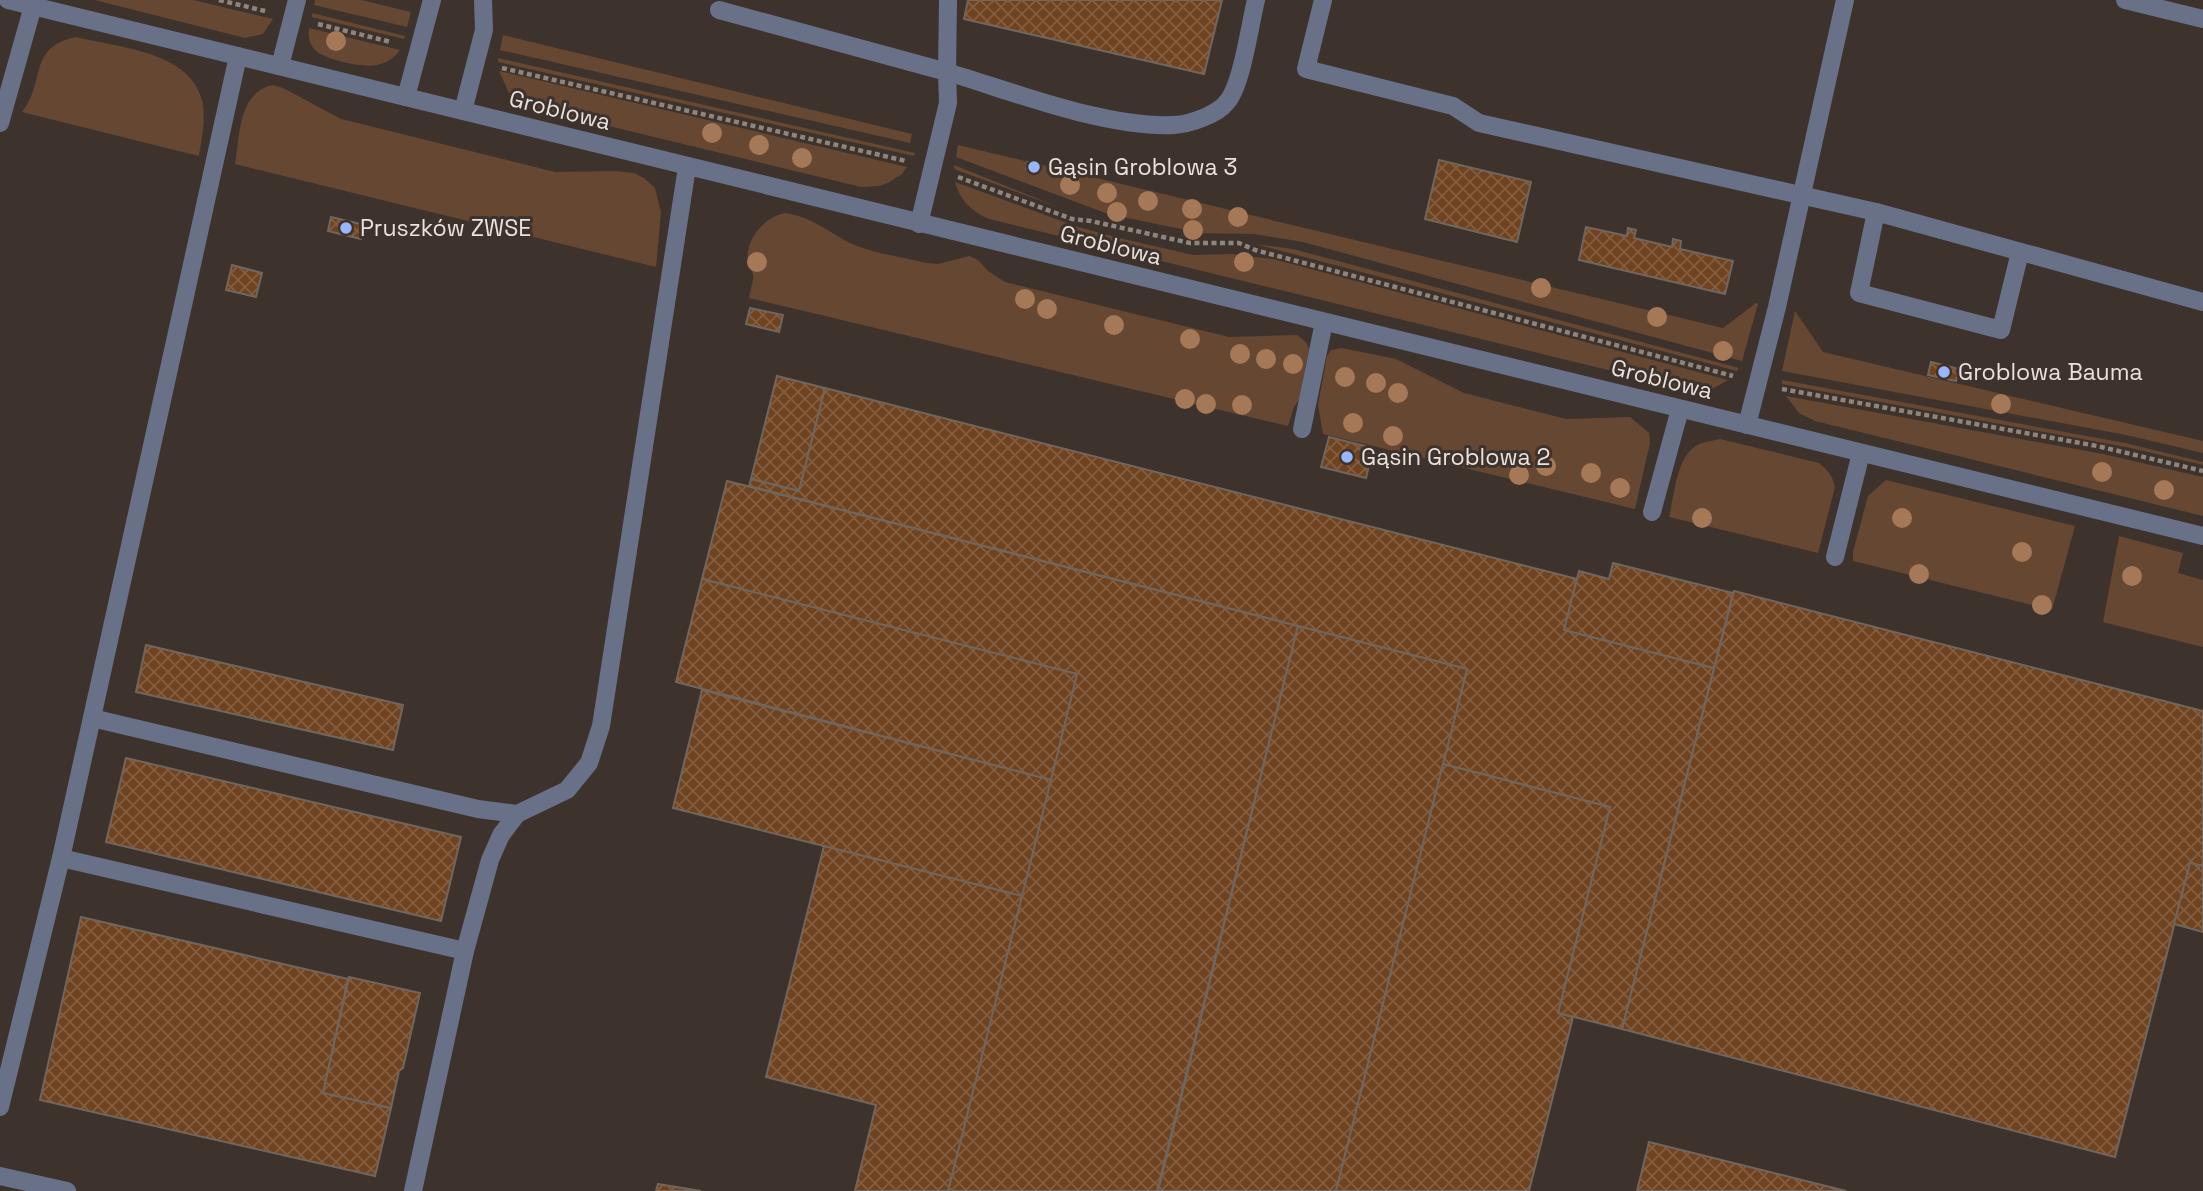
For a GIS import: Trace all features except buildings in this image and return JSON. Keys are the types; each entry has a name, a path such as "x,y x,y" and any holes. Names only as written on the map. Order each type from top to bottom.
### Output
{"street":[{"name":"Groblowa","path":"8,0 33,6 54,5 238,56 687,167 2203,536"},
{"path":"280,66 297,0"},
{"path":"406,97 432,0"},
{"path":"463,111 484,30 482,0"},
{"path":"919,224 947,103 948,0"},
{"path":"719,10 947,72 1076,111 1139,123 1177,125 1207,116 1227,103 1237,83 1256,0"},
{"path":"1323,0 1306,69 1453,106 1479,123 1876,212 2203,302"},
{"path":"1747,425 1777,307 1844,0"},
{"path":"2125,0 2203,19"},
{"path":"0,123 5,87 33,6"},
{"path":"0,1107 61,858 238,56"},
{"path":"413,1191 465,951 490,860 500,835 517,814 567,790 589,764 601,726 687,167"},
{"path":"1876,212 1859,293 2001,330 2020,252"},
{"path":"1302,429 1324,322"},
{"path":"1652,513 1680,409"},
{"path":"1835,557 1861,453"},
{"path":"92,718 465,806 517,814"},
{"path":"61,858 465,951"},
{"path":"0,1176 67,1191"}],"path":[{"path":"219,0 274,13"},
{"path":"310,22 403,45"},
{"path":"498,67 911,162"},
{"path":"953,175 1072,219 1190,243 1239,243 1255,250 1733,376"},
{"path":"1783,390 2097,446 2203,471"}],"shaded area":[{"path":"95,0 193,0 273,19 263,34 245,38"},
{"path":"315,0 361,0 411,12 407,27 314,5"},
{"path":"312,13 405,36 404,39 312,17"},
{"path":"309,28 400,50 390,60 377,65 344,62 326,57 314,49 309,39"},
{"path":"503,35 912,134 910,143 500,50"},
{"path":"76,37 129,48 166,60 181,70 193,82 203,104 199,156 22,112 34,89 44,57 61,42"},
{"path":"498,58 915,153 914,156 498,62"},
{"path":"499,71 907,167 902,174 888,183 861,187 530,107 509,93"},
{"path":"273,85 341,119 555,172 634,173 655,188 661,212 656,267 235,164 240,129 247,106 253,96"},
{"path":"958,145 1723,328 1758,304 1742,361 1303,242 1254,234 1191,233 1108,214 956,157"},
{"path":"954,165 1058,207 1074,213 954,169"},
{"path":"955,182 1075,226 1115,237 1193,255 1232,254 1273,259 1728,380 1712,389 1690,390 989,219 968,205"},
{"path":"785,213 811,221 868,250 938,264 969,256 1005,282 1229,337 1297,335 1306,342 1309,349 1299,400 1288,426 749,298 753,277 748,255 752,238 770,219"},
{"path":"1255,244 1293,249 1739,368 1737,371"},
{"path":"1795,311 1823,352 2203,441 2203,453 2126,435 1782,371"},
{"path":"1342,348 1396,359 1464,393 1566,419 1630,417 1649,433 1650,443 1635,509 1323,434 1318,405 1327,356 1331,350"},
{"path":"1782,380 2125,443 2203,462 2203,465 2131,448 1782,384"},
{"path":"1786,396 2103,454 2203,477 2203,516 1815,421 1799,413"},
{"path":"1720,439 1819,463 1827,471 1835,487 1818,553 1669,517 1679,471 1687,454 1699,444"},
{"path":"1886,480 2075,526 2052,610 1853,561 1868,496"},
{"path":"2119,536 2183,553 2178,573 2203,580 2203,647 2103,622"}],"place":[{"name":"Gąsin Groblowa 3","path":"1034,167"},
{"name":"Pruszków ZWSE","path":"346,228"},
{"name":"Groblowa Bauma","path":"1944,372"},
{"name":"Gąsin Groblowa 2","path":"1347,457"}]}
